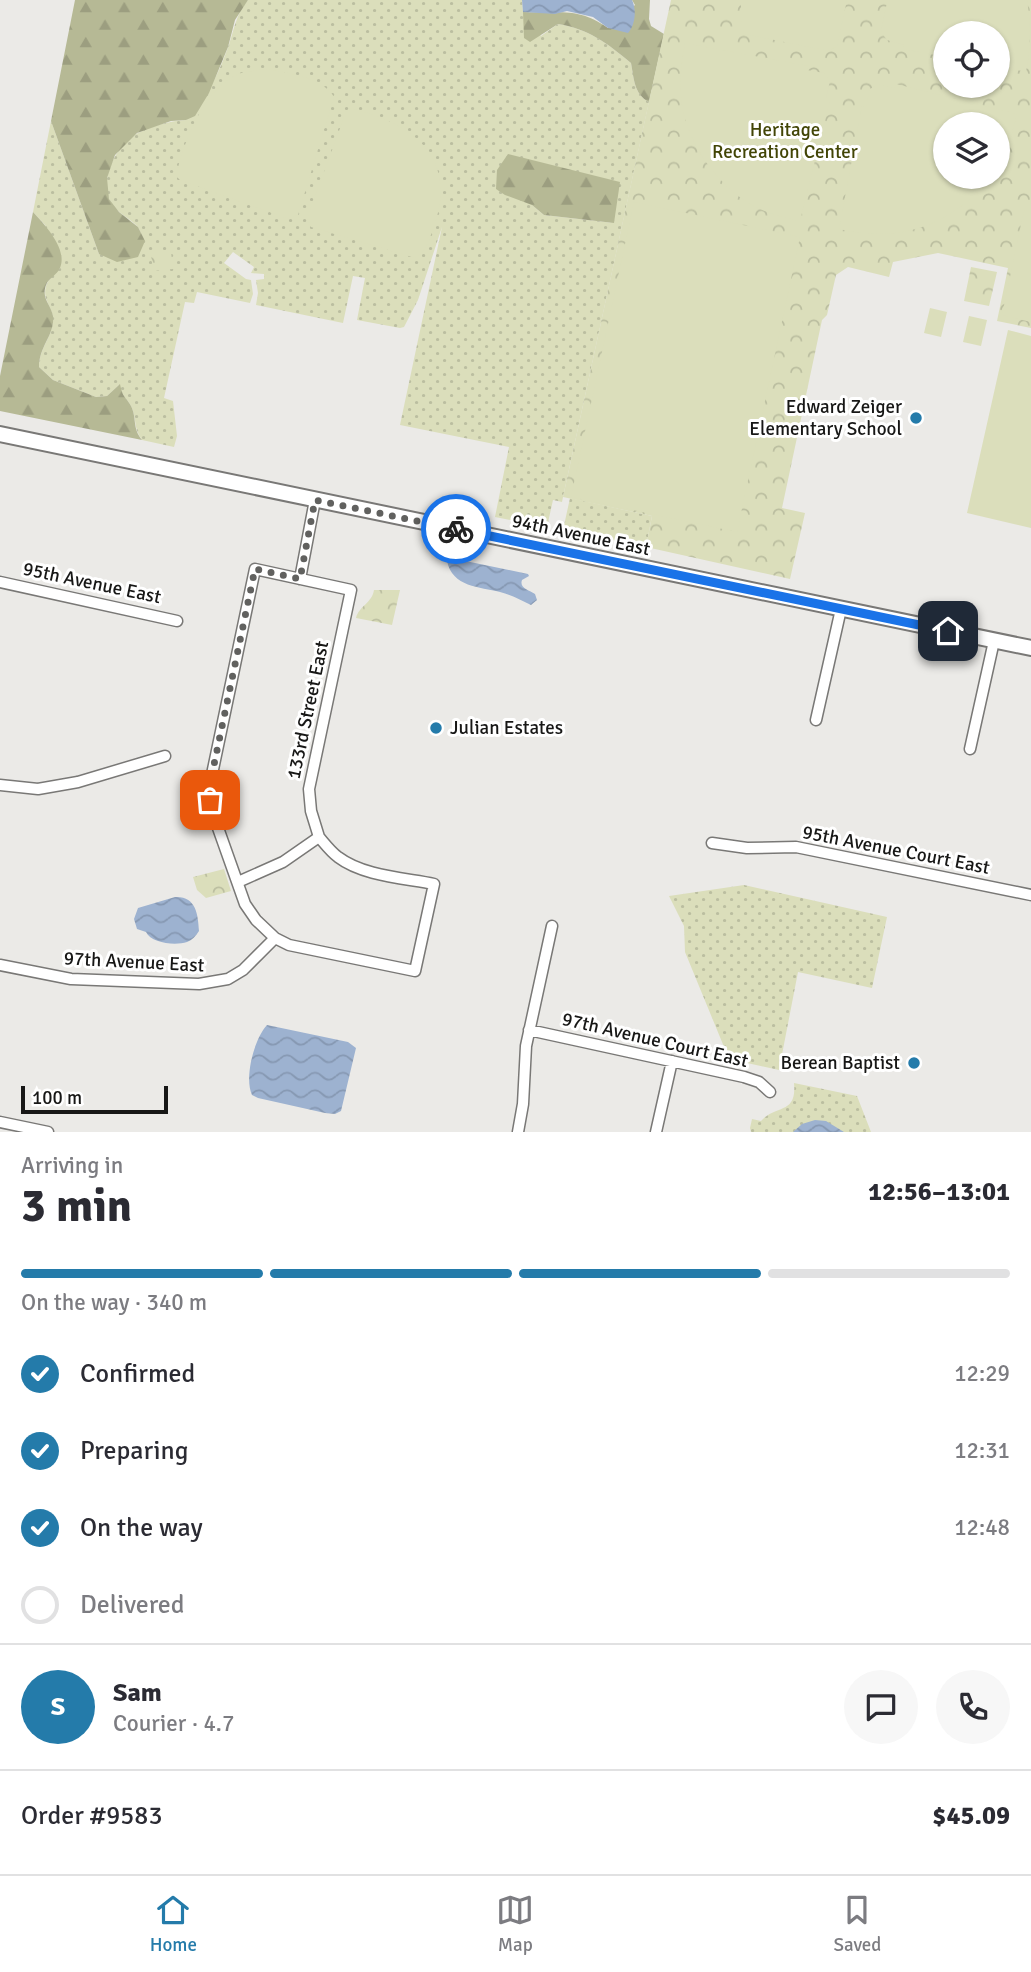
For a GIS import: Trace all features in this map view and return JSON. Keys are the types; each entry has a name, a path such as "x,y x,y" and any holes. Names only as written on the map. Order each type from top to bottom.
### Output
{"main road":[{"name":"94th Avenue East","path":"0,434 1031,648"}],"street":[{"path":"238,882 283,862 320,837 339,858 351,864 373,872 434,884 415,971 289,945 275,938 249,912 238,882 212,811 210,789 255,569 300,579 315,500"},
{"name":"133rd Street East","path":"300,579 351,590 309,789 311,810 320,837"},
{"name":"95th Avenue East","path":"0,582 177,621"},
{"path":"816,720 841,609"},
{"path":"970,749 995,640"},
{"path":"0,785 38,789 78,782 165,756"},
{"name":"95th Avenue Court East","path":"712,843 747,848 796,847 1031,895"},
{"path":"518,1132 523,1104 526,1046 552,926"},
{"name":"97th Avenue East","path":"0,965 71,979 191,985 217,983 243,971 275,938"},
{"name":"97th Avenue Court East","path":"529,1030 744,1077 759,1082 770,1092"},
{"path":"656,1132 672,1061"},
{"path":"0,1122 48,1132"}],"green space":[{"path":"75,0 248,0 235,20 228,47 209,93 195,116 137,133 115,155 107,178 109,199 119,212 138,227 145,241 138,257 117,262 99,254 51,121"},
{"path":"248,0 522,0 523,12 541,36 558,24 579,29 614,49 631,63 640,95 649,102 562,502 553,500 547,527 495,517 509,447 400,425 442,227 418,300 404,327 400,328 357,320 365,278 353,276 343,323 256,305 256,280 264,279 264,274 251,273 254,267 233,252 224,263 251,280 253,294 250,303 197,292 194,303 185,302 164,398 173,401 177,436 174,447 142,440 131,406 119,385 107,396 96,397 53,380 39,367 53,318 45,295 46,286 60,268 45,225 33,212 51,121 99,254 144,241 137,226 118,211 109,199 109,170 118,152 138,133 162,124 186,120 215,79","holes":["532,205 614,223 544,215"]},
{"path":"632,0 650,0 651,26 664,34 649,102 640,95 631,63 588,33 558,24 530,42 524,38 523,12 577,14 587,16 608,28 635,5"},
{"name":"Heritage Recreation Center","path":"671,0 1031,0 1031,328 997,321 1008,268 938,253 893,262 889,277 848,267 836,275 827,315 822,320 782,508 805,513 790,579 646,547 652,516 563,497"},
{"path":"741,0 847,0 837,46 829,51 744,34"},
{"path":"884,0 1027,0 1030,36 1026,72 1010,69 1010,21 933,21 933,55 903,49 904,45 887,40 881,32 887,2"},
{"path":"685,43 808,66 807,70 824,73 830,81 826,98 830,100 800,221 764,211 744,200 721,180 702,155 683,112 681,77"},
{"path":"263,69 312,80 329,90 334,97 298,215 289,219 180,180 176,176 190,132 216,90 241,73"},
{"path":"878,84 894,88 896,84 933,93 933,98 952,98 1009,112 933,112 933,189 981,189 976,194 942,219 904,232 883,234 839,229 862,106 866,107 870,89"},
{"path":"349,108 392,122 410,133 424,146 434,162 440,180 440,201 429,240 415,258 311,227 307,218"},
{"path":"1010,112 1017,114 1010,140"},
{"path":"508,154 620,182 614,223 544,215 532,205 505,195 496,189 497,170"},
{"path":"634,202 800,237 737,532 571,497"},
{"path":"1024,210 1031,211 1031,322 1002,315"},
{"path":"33,212 54,238 62,261 45,290 53,323 41,353 39,367 53,380 96,397 107,396 120,384 123,395 133,410 137,431 142,440 0,411 0,376"},
{"path":"171,252 173,269 153,271 151,254"},
{"path":"971,267 997,272 989,306 964,301"},
{"path":"930,308 947,312 941,337 924,333"},
{"path":"969,316 987,320 981,346 963,342"},
{"path":"1008,330 1031,336 1031,528 967,513"},
{"path":"570,498 652,516 646,547 563,530"},
{"path":"374,590 400,590 392,625 356,618"},
{"path":"224,869 231,891 206,898 197,890 193,877"},
{"path":"744,885 887,917 872,988 798,972 779,1070 729,1059 685,952 684,926 669,896"},
{"path":"794,1083 857,1096 871,1132 751,1132 752,1119 761,1121 789,1105 794,1093"}],"water":[{"path":"522,0 632,0 634,18 628,33 608,28 593,17 567,11 555,14 523,12"},
{"path":"451,558 528,574 529,576 522,580 522,585 535,594 537,600 531,605 504,593 461,581 450,570 447,561"},
{"path":"182,897 194,907 199,931 192,939 182,943 164,943 137,929 134,919 138,908"},
{"path":"267,1025 348,1042 356,1048 341,1111 335,1114 325,1113 252,1095 249,1079 252,1059 258,1039"},
{"path":"815,1120 826,1121 844,1132 793,1132 802,1124"}],"way so far":[{"path":"210,800 211,779 255,569 300,579 315,500 456,529"}],"place":[{"name":"Edward Zeiger Elementary School","path":"916,418"},
{"name":"Julian Estates","path":"436,728"},
{"name":"Berean Baptist","path":"914,1063"}],"route":[{"path":"456,529 948,631"}]}
